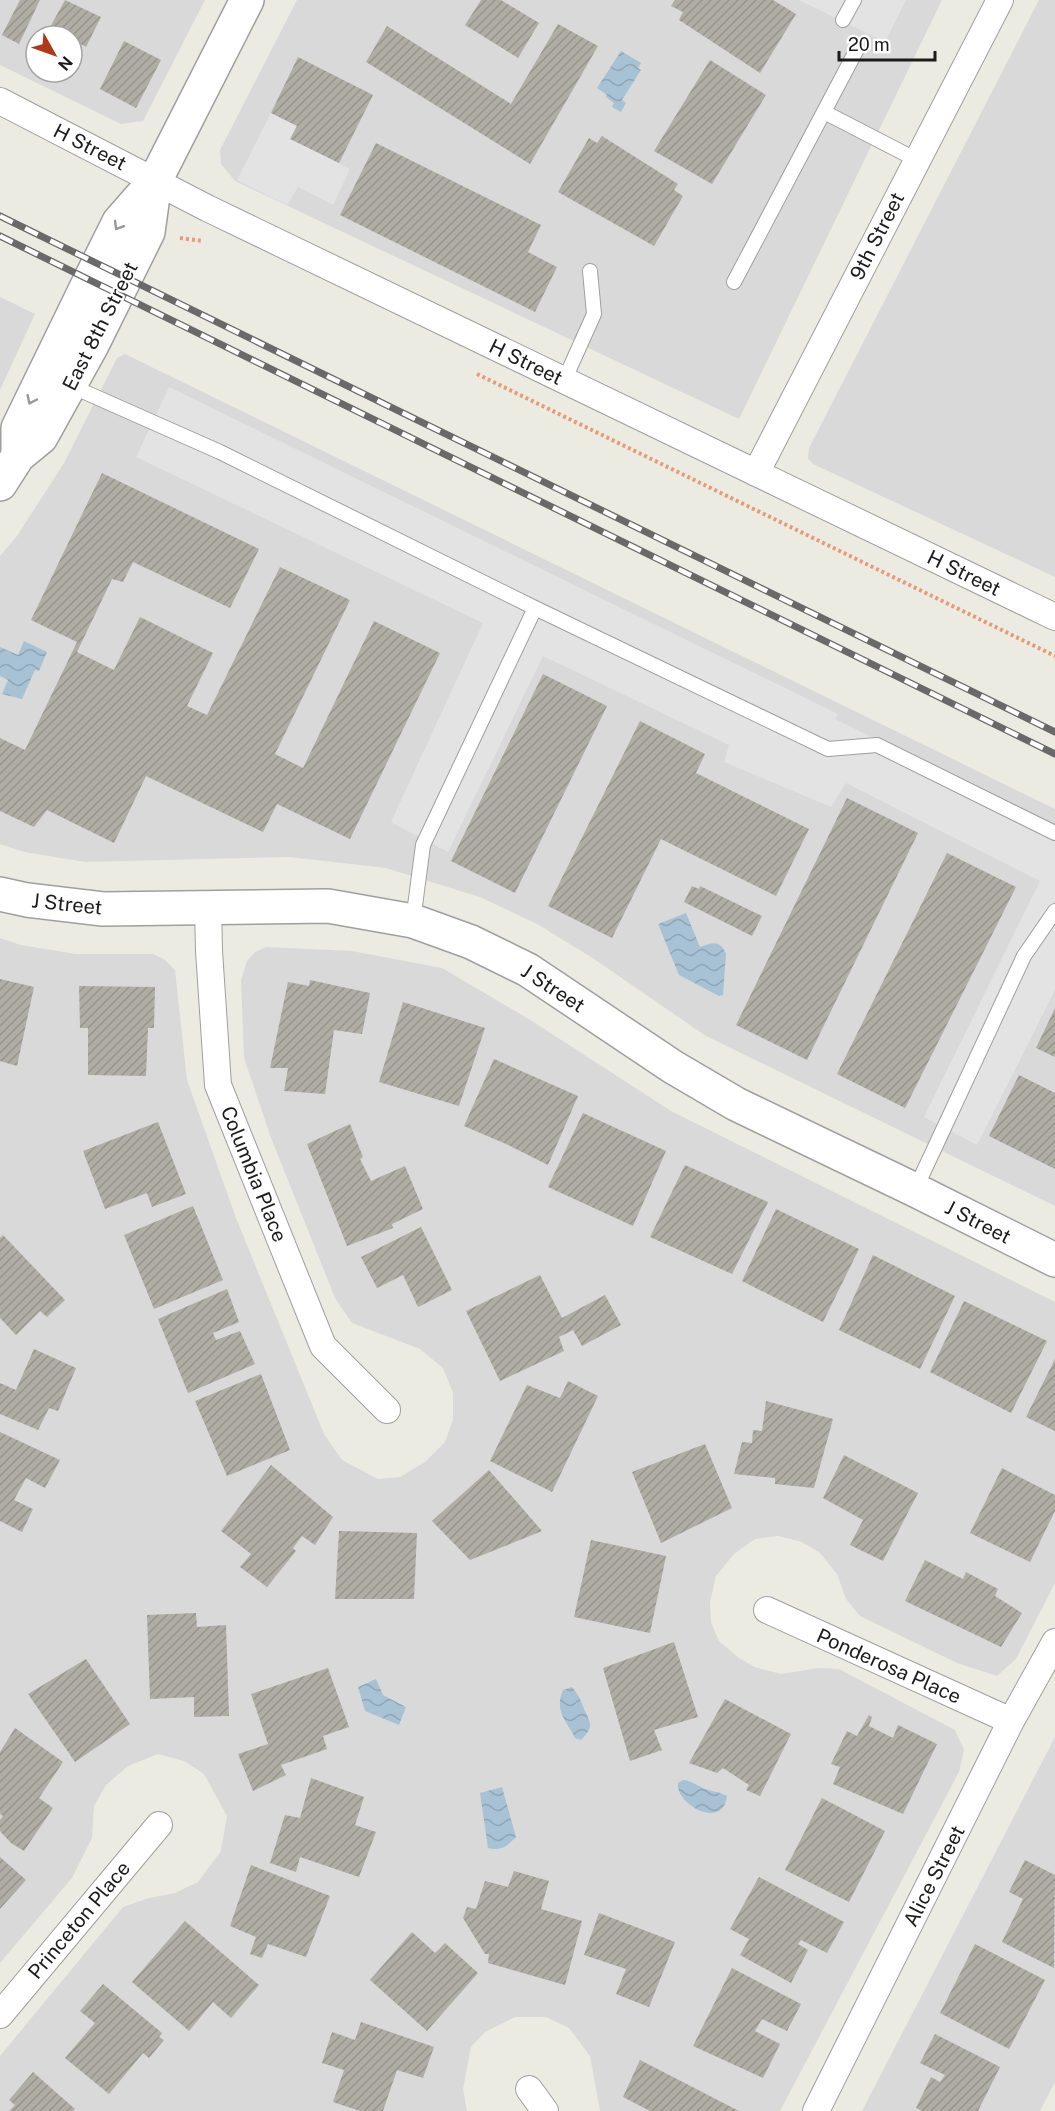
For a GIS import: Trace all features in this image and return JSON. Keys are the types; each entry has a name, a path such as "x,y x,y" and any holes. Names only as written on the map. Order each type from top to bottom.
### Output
{"street":[{"name":"East 8th Street","path":"18,456 18,428 119,222 155,181 247,0"},
{"name":"9th Street","path":"756,473 1000,0"},
{"name":"H Street","path":"0,101 155,181 1055,617"},
{"name":"East 8th Street","path":"0,484 18,456 41,437 70,386 148,232 155,181"},
{"name":"J Street","path":"0,894 27,900 104,909 328,906 413,921 471,942 528,970 673,1067 718,1093 1055,1260"},
{"name":"Columbia Place","path":"208,906 218,1085 323,1347 387,1410"},
{"name":"Ponderosa Place","path":"767,1610 1011,1721"},
{"name":"Alice Street","path":"816,2111 1011,1721 1055,1642"},
{"name":"Princeton Place","path":"0,2015 159,1825"},
{"path":"529,2089 545,2111"}],"lane":[{"path":"843,20 854,0"},
{"path":"734,282 856,51"},
{"path":"824,112 917,160"},
{"path":"564,381 594,314 590,271"},
{"path":"70,386 220,452 535,608 828,749 877,745 1055,833"},
{"path":"413,921 423,845 535,608"},
{"path":"915,1190 1024,956 1055,911"}],"path":[{"path":"180,238 205,241"},
{"path":"474,372 1055,656"}],"shaded area":[{"path":"0,0 205,0 143,121 121,124 39,84 84,84 84,24 24,24 24,77 0,65"},
{"path":"297,0 942,0 739,419 235,181 221,164 220,150"},
{"path":"799,0 906,0 885,42"},
{"path":"1039,0 1055,0 1055,577 813,464 808,458 809,448"},
{"path":"271,113 297,126 291,139 350,169 333,205 298,187 287,205 237,180"},
{"path":"0,297 35,314 0,390"},
{"path":"125,354 1055,809 1055,1206 706,1036 591,957 537,924 480,897 386,868 289,857 85,862 24,852 0,844 0,556 17,536 64,463 117,358"},
{"path":"169,387 838,714 835,719 1055,827 1055,990 977,1145 924,1117 1040,881 846,783 831,807 724,762 729,745 543,656 448,852 391,822 483,623 136,457"},
{"path":"0,938 21,945 76,954 153,954 164,959 175,970 187,1080 236,1218 324,1434 342,1460 378,1479 400,1477 425,1462 445,1442 453,1419 453,1393 443,1368 420,1349 352,1323 335,1298 271,1138 244,1058 241,981 247,961 255,952 266,947 352,951 442,968 532,1021 671,1111 1055,1302 1055,1583 1016,1659 997,1676 957,1663 860,1616 846,1599 837,1574 820,1553 802,1542 778,1536 755,1539 734,1554 716,1576 710,1602 711,1622 719,1641 739,1658 755,1667 781,1674 819,1668 839,1669 955,1730 964,1750 959,1772 780,2111 600,2111 590,2056 569,2028 546,2017 515,2017 485,2032 471,2047 463,2089 467,2111 0,2111 0,2056 123,1907 149,1898 175,1893 198,1882 221,1851 227,1816 204,1774 184,1761 158,1754 128,1766 106,1785 94,1806 92,1838 72,1878 0,1963"},
{"path":"1055,1737 1055,2082 1040,2111 862,2111"}],"water":[{"path":"621,51 641,63 638,68 641,70 622,100 626,103 621,112 612,107 614,103 597,88"},
{"path":"24,641 47,652 39,671 35,670 22,699 2,694 8,680 0,676 0,647 18,655"},
{"path":"686,913 700,947 715,943 724,949 726,954 723,995 719,996 679,975 658,924"},
{"path":"376,1679 383,1695 406,1707 399,1725 365,1711 358,1687"},
{"path":"572,1687 590,1722 588,1732 581,1740 575,1738 560,1710 563,1690"},
{"path":"683,1780 727,1796 724,1806 717,1812 709,1813 691,1806 679,1791 678,1783"},
{"path":"502,1787 516,1837 503,1847 488,1848 480,1793"}],"building":[{"path":"20,0 40,0 29,24 24,24 24,34 19,44 2,35"},
{"path":"65,0 101,17 86,47 84,46 84,24 52,24"},
{"path":"481,0 501,0 539,23 518,58 465,25"},
{"path":"675,0 773,0 796,14 760,73 679,20 683,12 671,6"},
{"path":"558,24 598,46 530,164 366,62 387,26 511,104"},
{"path":"124,41 161,60 136,108 100,89"},
{"path":"298,57 373,95 339,163 290,139 297,126 271,113"},
{"path":"710,60 766,95 712,184 654,151"},
{"path":"602,136 678,184 674,190 683,196 654,246 558,192 589,138 597,143"},
{"path":"376,143 541,225 528,252 557,267 535,312 340,215"},
{"path":"102,473 259,549 230,608 133,562 123,582 112,579 77,652 114,670 140,617 213,653 187,706 207,715 280,567 350,600 275,754 303,768 374,621 440,653 350,839 277,804 263,832 146,776 114,843 47,810 34,827 0,811 0,738 25,750 77,642 31,620"},
{"path":"543,674 607,706 515,893 451,861"},
{"path":"640,721 705,754 696,773 809,829 776,896 661,839 612,938 548,906"},
{"path":"847,798 918,833 807,1060 736,1025"},
{"path":"947,853 1016,887 905,1108 837,1074"},
{"path":"692,886 699,889 700,886 762,916 752,936 684,902"},
{"path":"0,979 34,987 17,1066 0,1061"},
{"path":"310,980 370,993 362,1034 334,1030 325,1094 284,1091 288,1068 270,1068 288,982 309,986"},
{"path":"79,986 155,987 154,1028 148,1028 146,1076 88,1075 88,1028 80,1028"},
{"path":"403,1002 485,1028 459,1106 379,1082"},
{"path":"1055,1008 1055,1057 1036,1048"},
{"path":"494,1059 578,1096 548,1165 464,1126"},
{"path":"1019,1075 1055,1093 1055,1169 989,1136"},
{"path":"583,1113 666,1151 633,1226 548,1187"},
{"path":"158,1122 186,1194 152,1207 147,1193 105,1209 83,1151"},
{"path":"350,1124 363,1157 360,1159 371,1181 405,1166 423,1209 392,1224 393,1228 347,1246 307,1144"},
{"path":"685,1165 768,1202 732,1274 650,1237"},
{"path":"193,1206 223,1280 154,1309 124,1235"},
{"path":"776,1209 859,1249 823,1322 742,1281"},
{"path":"421,1227 452,1290 418,1307 403,1275 377,1288 361,1257"},
{"path":"3,1235 65,1300 47,1317 40,1311 16,1335 0,1318 0,1238"},
{"path":"873,1255 955,1296 920,1369 839,1330"},
{"path":"540,1275 562,1318 605,1295 621,1325 582,1346 573,1330 559,1337 564,1351 500,1381 466,1311"},
{"path":"227,1289 239,1322 213,1333 216,1340 240,1331 255,1364 188,1393 158,1319"},
{"path":"964,1301 1047,1341 1011,1413 930,1372"},
{"path":"34,1349 76,1368 58,1411 49,1408 38,1430 0,1414 0,1383 16,1390"},
{"path":"1055,1359 1055,1431 1026,1417"},
{"path":"261,1374 290,1450 227,1476 195,1401"},
{"path":"568,1381 598,1396 552,1492 490,1461 527,1385 560,1398"},
{"path":"766,1401 833,1419 814,1488 775,1484 775,1478 734,1474 742,1442 752,1443 753,1430 762,1431"},
{"path":"0,1432 60,1460 45,1488 26,1478 14,1500 33,1509 22,1532 0,1521"},
{"path":"705,1444 732,1508 661,1543 632,1472"},
{"path":"844,1455 918,1493 883,1561 850,1545 863,1520 823,1498"},
{"path":"271,1465 333,1517 315,1545 302,1536 293,1548 296,1551 267,1587 240,1567 251,1554 221,1531"},
{"path":"1002,1468 1055,1495 1055,1511 1030,1562 970,1533"},
{"path":"489,1470 542,1531 470,1560 432,1521"},
{"path":"339,1531 417,1533 414,1599 335,1599"},
{"path":"591,1540 666,1556 650,1633 574,1617"},
{"path":"925,1560 963,1579 966,1572 998,1589 995,1596 1022,1613 1001,1647 905,1601"},
{"path":"196,1613 197,1627 226,1625 229,1716 194,1717 194,1697 150,1699 147,1615"},
{"path":"674,1642 698,1717 654,1730 662,1750 630,1761 603,1668"},
{"path":"86,1659 130,1724 75,1762 28,1694"},
{"path":"328,1668 349,1727 323,1736 327,1749 281,1765 286,1775 253,1791 238,1754 268,1744 251,1694"},
{"path":"725,1699 791,1734 760,1796 746,1790 749,1785 723,1768 717,1773 689,1763"},
{"path":"869,1715 872,1717 869,1726 893,1738 898,1725 937,1744 903,1814 833,1784 840,1767 831,1764 847,1731 857,1736"},
{"path":"15,1728 63,1762 39,1798 53,1808 24,1851 11,1843 0,1831 0,1820 3,1816 0,1814 0,1752"},
{"path":"311,1778 364,1797 355,1825 376,1832 359,1877 300,1857 296,1872 270,1863 285,1815 300,1818"},
{"path":"822,1798 885,1831 849,1902 785,1870"},
{"path":"0,1857 26,1880 0,1909"},
{"path":"1025,1860 1055,1875 1054,1968 1002,1942 1023,1899 1009,1892"},
{"path":"251,1865 330,1896 306,1957 268,1944 262,1958 250,1954 256,1937 230,1926"},
{"path":"514,1871 549,1881 541,1909 582,1921 565,1985 488,1963 489,1954 485,1954 463,1918 467,1907 476,1909 485,1881 508,1887"},
{"path":"759,1877 844,1922 827,1953 801,1940 798,1944 808,1950 791,1983 740,1955 749,1939 730,1929"},
{"path":"599,1913 675,1942 649,2007 616,1994 626,1969 584,1955"},
{"path":"185,1921 259,1985 231,2018 213,2002 189,2031 132,1982"},
{"path":"412,1932 435,1953 445,1943 478,1973 427,2031 370,1980"},
{"path":"975,1944 1045,1980 1009,2049 940,2013"},
{"path":"732,1968 801,2004 787,2031 762,2019 755,2031 780,2044 763,2078 693,2046"},
{"path":"103,1984 162,2033 159,2037 164,2040 149,2058 143,2053 109,2094 65,2058 95,2023 80,2011"},
{"path":"361,2022 434,2047 423,2078 397,2070 383,2111 360,2111 333,2102 344,2070 322,2063 332,2032 355,2040"},
{"path":"935,2034 1000,2067 978,2111 922,2111 916,2108 931,2077 940,2082 945,2075 920,2063"},
{"path":"640,2060 739,2111 650,2111 623,2097"},
{"path":"33,2072 75,2109 73,2111 9,2111 15,2105 9,2100"}],"railway":[{"path":"0,216 1055,732"},
{"path":"0,236 1055,754"}]}
